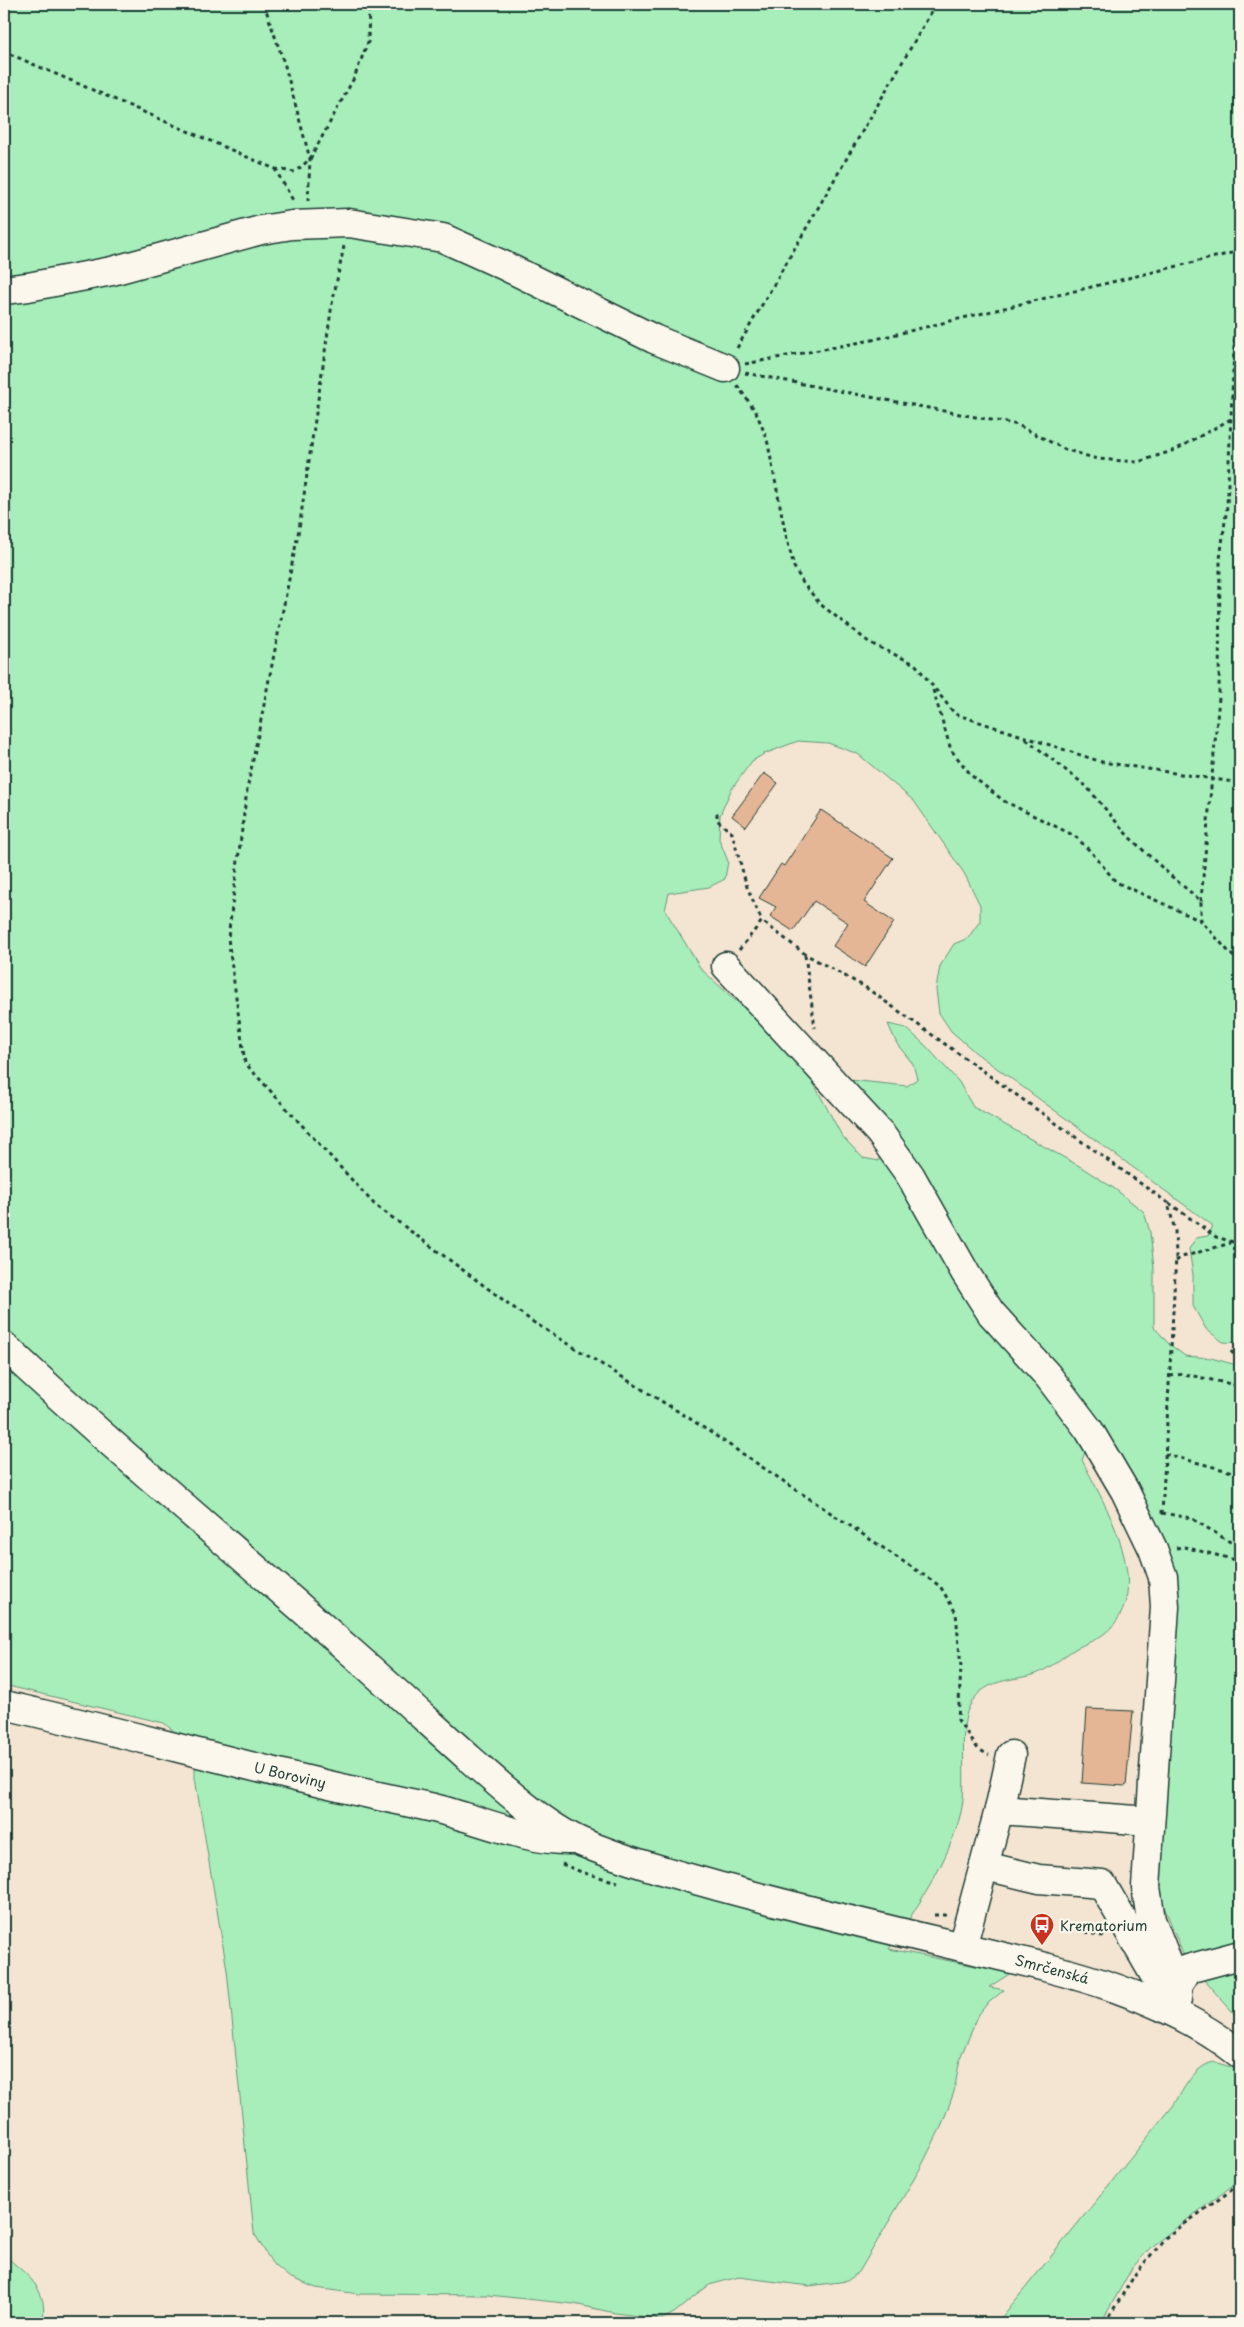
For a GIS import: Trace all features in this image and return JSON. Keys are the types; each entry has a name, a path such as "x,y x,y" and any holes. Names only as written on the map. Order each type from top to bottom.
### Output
{"street":[{"path":"4,290 112,271 260,230 349,223 443,238 503,265 654,339 725,368"},
{"path":"726,966 880,1133 910,1175 966,1274 991,1313 1048,1376 1089,1430 1125,1491 1159,1566 1163,1577 1165,1607 1146,1886 1151,1920 1177,1986 1177,2014"},
{"path":"4,1346 55,1394 349,1650 496,1781 527,1807 577,1840"},
{"name":"U Boroviny","path":"4,1705 126,1733 279,1773 437,1809 533,1836 557,1841 577,1840"},
{"path":"962,1947 985,1866 1010,1760"},
{"path":"999,1810 1150,1821"},
{"name":"Smrčenská","path":"577,1840 667,1872 849,1920 1048,1967 1099,1982 1177,2014 1225,2042 1240,2054"},
{"path":"985,1866 1039,1879 1102,1884 1177,2014"},
{"path":"1177,1986 1188,1969 1240,1955"}],"path":[{"path":"264,4 285,66 310,159 307,225"},
{"path":"4,49 12,55 275,169 295,172 310,159 358,69 368,42 369,4"},
{"path":"725,368 936,4"},
{"path":"275,169 307,225"},
{"path":"1201,921 1201,901 1219,697 1220,559 1227,506 1240,216"},
{"path":"349,223 332,304 299,529 247,790 228,938 245,1063 374,1204 533,1322 692,1420 940,1586 956,1613 960,1667 958,1720 978,1749 1010,1760"},
{"path":"725,368 872,340 1239,251"},
{"path":"725,368 769,379 1018,425 1064,449 1097,459 1138,462 1175,450 1231,419 1240,418"},
{"path":"725,368 756,412 767,439 792,558 803,584 820,604 870,643 914,664 955,714 1102,762 1240,783"},
{"path":"932,687 951,750 972,776 1004,801 1075,836 1116,882 1201,921 1240,964"},
{"path":"1024,738 1086,786 1129,837 1201,901"},
{"path":"716,813 717,820 732,834 747,887 762,921 805,954 865,987 1216,1237 1231,1243 1240,1244"},
{"path":"726,966 762,921"},
{"path":"805,954 815,1030"},
{"path":"1162,1522 1176,1261 1174,1232 1168,1203"},
{"path":"1176,1261 1231,1243"},
{"path":"1231,1351 1239,1360 1240,1366"},
{"path":"1170,1376 1184,1374 1239,1386 1240,1375"},
{"path":"1165,1454 1240,1474"},
{"path":"1162,1513 1191,1518 1240,1548"},
{"path":"1159,1566 1160,1548 1184,1547 1240,1561"},
{"path":"1105,2323 1136,2272 1165,2238 1240,2184"}],"green space":[{"path":"4,4 1240,4 1240,1343 1223,1342 1206,1329 1193,1306 1193,1275 1189,1249 1196,1238 1208,1236 1212,1225 976,1053 951,1031 939,1013 936,989 940,966 954,944 968,938 980,921 980,905 964,873 914,801 858,754 828,743 798,741 764,754 752,761 731,790 720,815 719,839 728,861 725,879 709,887 669,893 665,910 701,969 795,1055 815,1086 842,1136 863,1158 879,1161 879,1148 850,1080 907,1086 917,1079 913,1064 897,1044 888,1024 906,1028 925,1045 959,1082 973,1107 1081,1167 1115,1189 1144,1212 1150,1232 1154,1268 1154,1327 1169,1344 1185,1356 1211,1358 1240,1366 1240,2020 1185,1959 1159,1894 1149,1766 1152,1522 1141,1489 1118,1459 1087,1447 1082,1460 1113,1523 1122,1547 1127,1571 1127,1594 1120,1615 1105,1633 1075,1649 1038,1673 996,1683 988,1687 974,1698 969,1707 963,1742 963,1800 956,1831 931,1884 889,1949 1011,1973 989,1987 1004,1990 986,2005 979,2014 960,2058 954,2092 941,2127 921,2167 859,2272 847,2281 809,2286 739,2277 709,2285 674,2313 662,2319 615,2313 574,2304 488,2295 359,2294 316,2288 289,2277 272,2263 254,2233 227,1970 195,1778 195,1749 164,1723 4,1685"},
{"path":"1214,2062 1231,2067 1240,2073 1240,2180 1152,2246 1132,2268 1101,2323 997,2323 1173,2106 1190,2079 1201,2068"},
{"path":"4,2255 28,2276 40,2292 44,2311 42,2323 4,2323"}],"building":[{"path":"764,773 778,783 746,827 732,816"},
{"path":"821,810 893,858 864,902 894,922 865,967 833,946 848,923 814,901 793,931 770,916 776,907 759,898 781,864 784,866"},
{"path":"1087,1709 1133,1711 1126,1786 1082,1783"}],"place":[{"name":"Krematorium","path":"1042,1946"}]}
